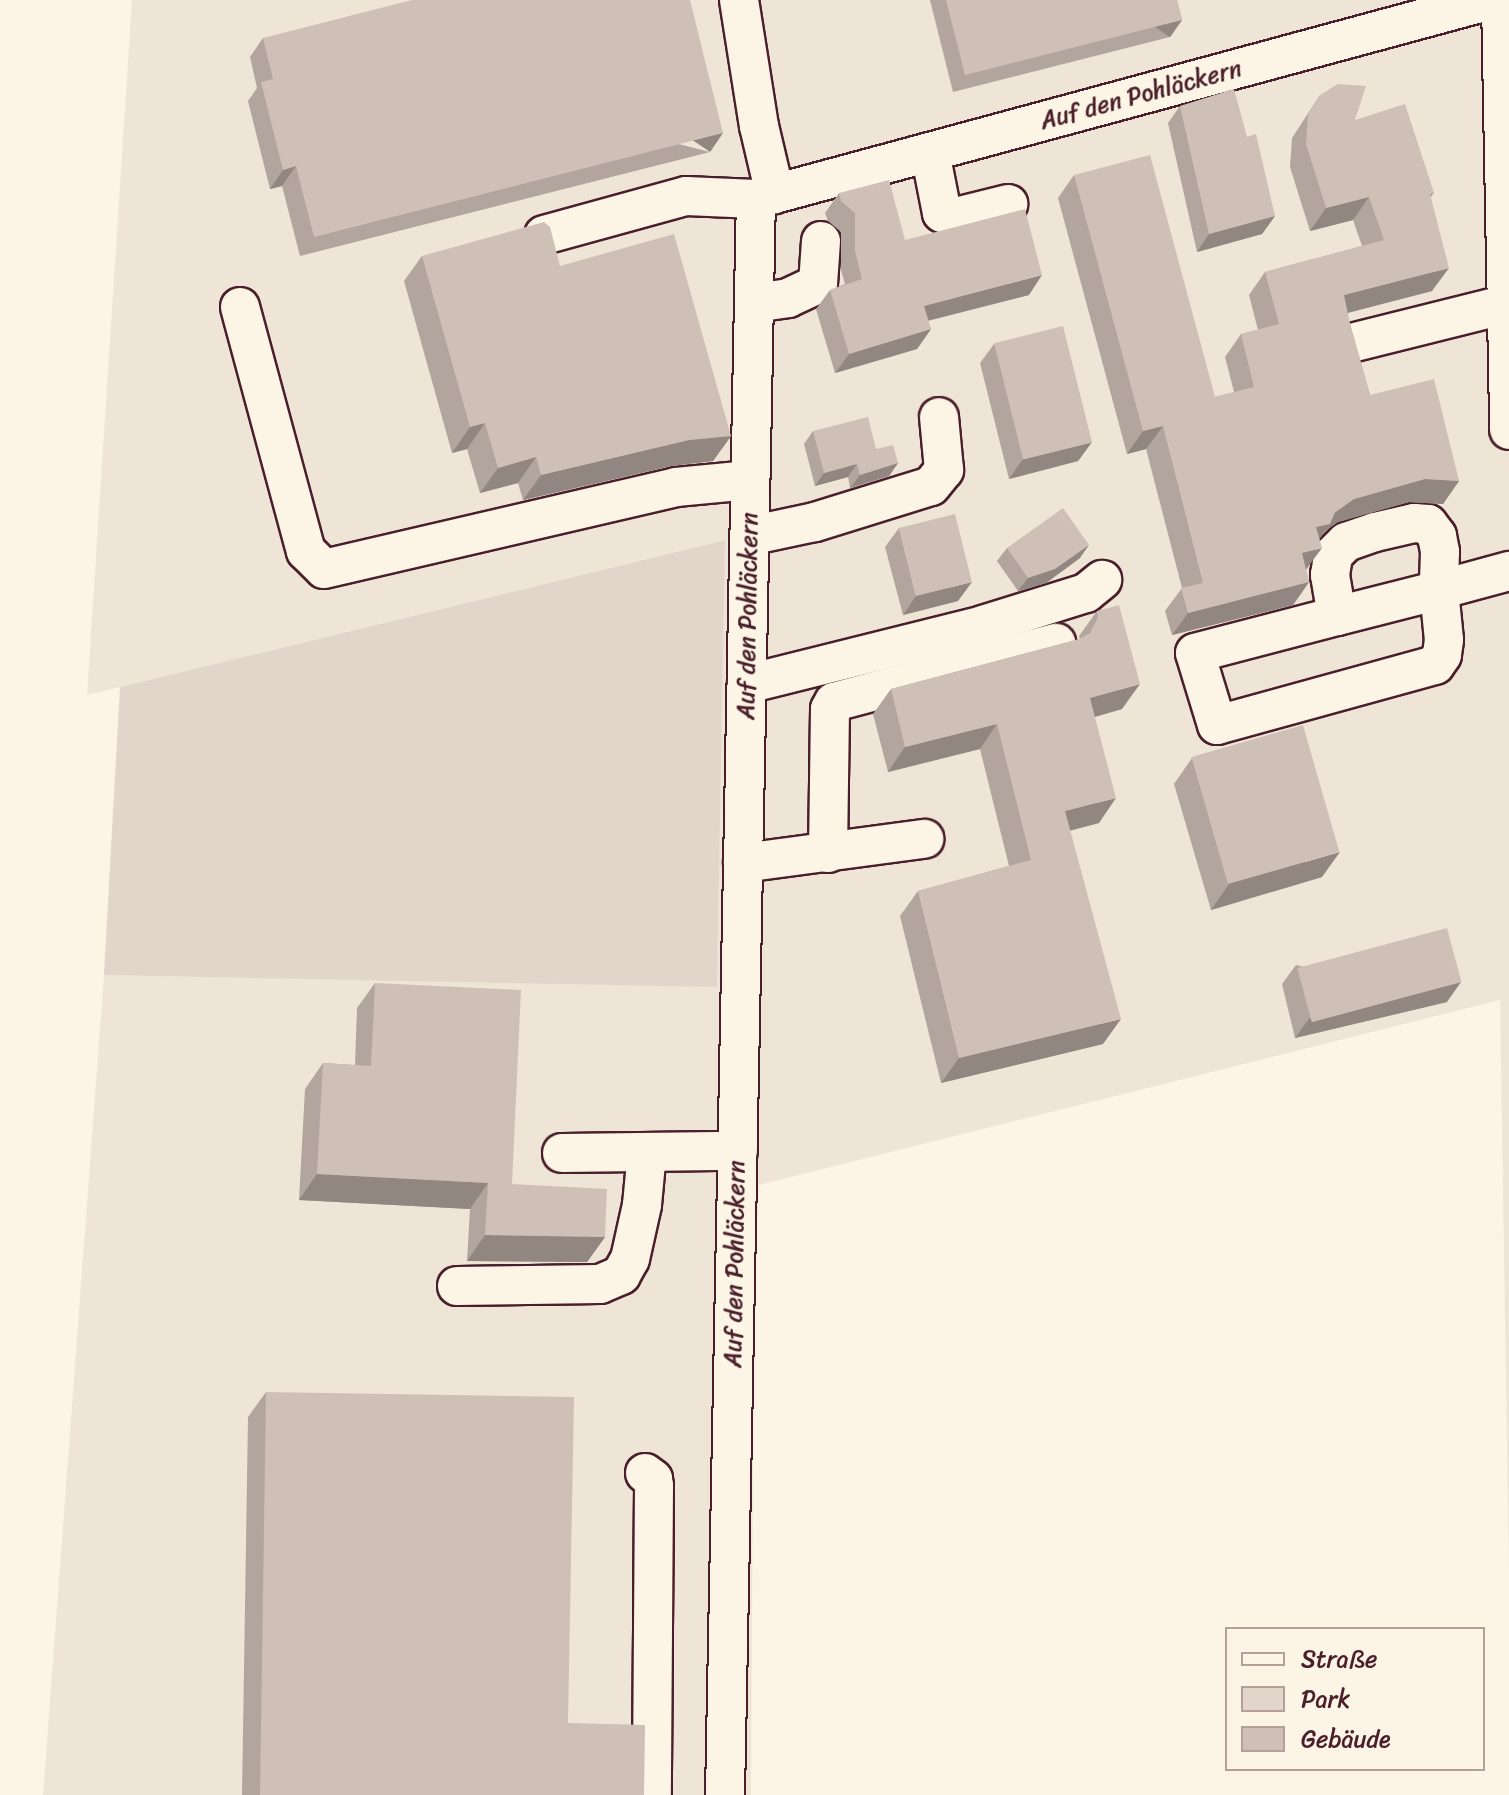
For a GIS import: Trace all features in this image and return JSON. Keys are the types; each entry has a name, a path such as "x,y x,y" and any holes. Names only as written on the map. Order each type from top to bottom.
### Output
{"street":[{"path":"544,235 686,196 765,197 759,126 739,0"},
{"name":"Auf den Pohläckern","path":"725,1795 754,303 765,197 1491,0"},
{"path":"1501,0 1509,430"},
{"path":"930,152 942,213 956,217 1008,204"},
{"path":"754,303 788,298 818,284 821,241"},
{"path":"1355,342 1507,304"},
{"path":"240,307 306,551 324,569 676,487 750,480"},
{"path":"749,536 815,522 931,486 944,470 939,417"},
{"path":"1337,616 1330,575 1333,555 1346,542 1375,532 1414,523 1428,524 1438,544 1439,590 1442,655 1435,665 1424,671 1217,725 1195,653 1439,590 1509,571"},
{"path":"747,684 983,625 1086,593 1102,580"},
{"path":"828,853 830,709 834,702 1056,643"},
{"path":"743,863 924,839"},
{"path":"562,1153 738,1151"},
{"path":"457,1286 600,1284 621,1275 630,1259 642,1205 647,1152"},
{"path":"645,1473 653,1479 654,1486 652,1795"}],"shaded area":[{"path":"132,0 1509,0 1509,1574 1500,1000 759,1185 754,1295 751,1795 43,1795 104,975 717,986 724,540 87,695"}],"green space":[{"path":"725,540 717,987 104,975 120,687"}],"building":[{"path":"412,0 690,0 723,133 314,237 296,166 283,170 261,82 273,79 263,38"},
{"path":"946,0 1177,0 1182,20 965,75"},
{"path":"1338,84 1366,86 1355,120 1405,104 1434,193 1430,194 1449,268 1344,295 1370,395 1434,379 1459,481 1425,479 1354,499 1335,512 1330,524 1316,527 1322,548 1302,553 1309,582 1188,613 1181,588 1203,583 1163,426 1143,431 1074,175 1150,155 1215,397 1254,387 1241,334 1279,324 1265,272 1384,240 1369,197 1326,208 1306,144 1308,115 1320,95"},
{"path":"1234,89 1247,137 1256,134 1275,216 1209,234 1180,106"},
{"path":"889,180 905,240 1025,209 1042,275 924,306 931,329 849,354 830,290 862,279 855,251 855,213 841,201 839,193"},
{"path":"544,222 550,227 560,266 674,234 731,436 689,440 541,475 536,457 498,468 485,423 470,427 422,256"},
{"path":"1063,326 1092,442 1023,460 994,343"},
{"path":"868,417 876,449 893,445 898,463 860,475 857,464 824,473 813,431"},
{"path":"1063,508 1089,545 1055,569 1028,578 1007,548"},
{"path":"955,514 972,582 916,596 899,528"},
{"path":"1119,605 1140,684 1090,698 1116,798 1065,811 1121,1019 959,1058 918,891 1031,860 997,724 905,747 891,689 1079,639 1090,633 1098,617 1097,611"},
{"path":"1303,725 1339,852 1228,884 1191,757"},
{"path":"1447,928 1461,982 1312,1022 1297,968"},
{"path":"375,983 521,990 512,1184 607,1189 605,1237 485,1235 488,1183 317,1174 323,1063 371,1066"},
{"path":"266,1392 574,1397 568,1723 645,1725 644,1795 260,1795"}]}
